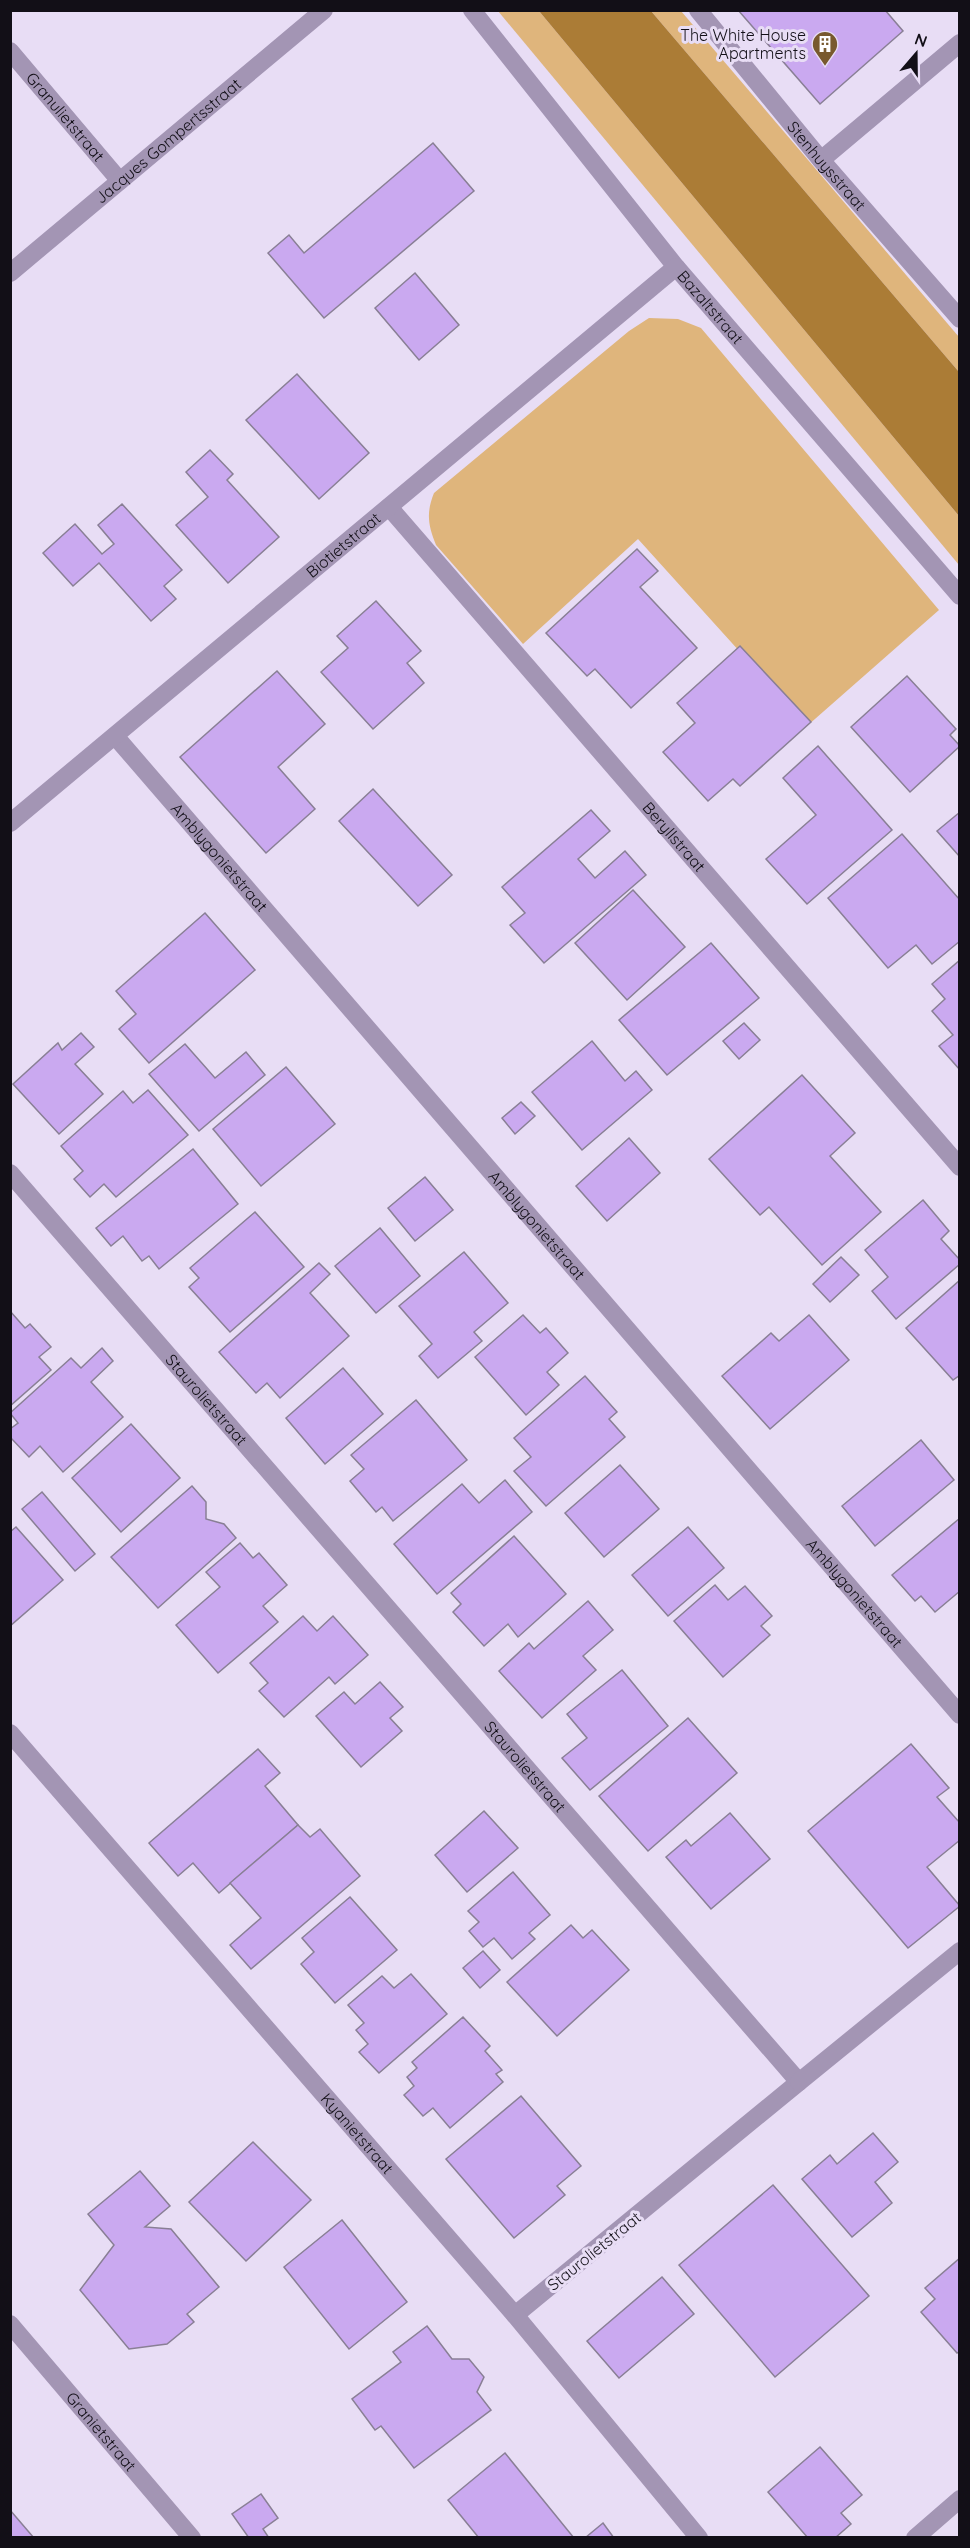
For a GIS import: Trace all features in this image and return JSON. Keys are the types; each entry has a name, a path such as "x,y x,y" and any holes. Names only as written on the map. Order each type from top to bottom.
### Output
{"street":[{"name":"Jacques Gompertsstraat","path":"10,273 324,10"},
{"name":"Bazaltstraat","path":"472,10 676,267 960,596"},
{"name":"Stenhuysstraat","path":"698,10 821,160 960,319"},
{"path":"821,160 960,43"},
{"name":"Granulietstraat","path":"10,51 120,181"},
{"name":"Biotietstraat","path":"10,823 676,267"},
{"name":"Beryllstraat","path":"389,507 960,1167"},
{"name":"Amblygonietstraat","path":"115,736 960,1715"},
{"name":"Staurolietstraat","path":"10,1173 800,2082 516,2315"},
{"name":"Kyanietstraat","path":"10,1733 516,2315 699,2538"},
{"path":"800,2082 960,1951"},
{"name":"Granietstraat","path":"10,2324 192,2538"},
{"path":"915,2538 960,2499"}],"shaded area":[{"path":"498,11 539,11 959,516 959,565"},
{"path":"539,11 651,11 959,372 959,516"},
{"path":"651,11 681,11 959,337 959,372"},
{"path":"649,318 678,319 701,328 939,610 807,726 638,539 523,644 436,545 429,519 434,493 629,331"}],"building":[{"name":"The White House Apartments","path":"738,10 885,10 903,31 820,104"},
{"path":"433,143 474,191 324,318 268,253 289,235 304,253"},
{"path":"415,273 459,325 419,360 375,308"},
{"path":"297,374 369,453 319,499 246,420"},
{"path":"210,450 233,474 227,480 279,537 228,583 176,525 208,497 186,472"},
{"path":"122,504 182,570 164,586 176,599 151,621 99,563 73,586 43,553 75,524 102,554 114,544 98,525"},
{"path":"637,549 658,571 640,587 697,648 631,708 595,669 587,676 546,633"},
{"path":"376,601 421,651 407,663 424,683 373,729 321,672 348,648 337,636"},
{"path":"740,646 811,722 740,786 733,779 708,801 663,752 695,723 677,703"},
{"path":"277,671 325,724 278,767 315,809 266,853 180,757"},
{"path":"907,676 956,729 950,735 960,746 910,792 851,727"},
{"path":"818,746 892,830 807,904 766,859 816,815 783,778"},
{"path":"373,789 452,875 418,906 339,821"},
{"path":"591,810 610,831 578,859 595,878 625,851 646,875 544,963 510,925 525,913 502,887"},
{"path":"960,812 960,857 937,831"},
{"path":"902,834 960,900 960,941 932,964 916,945 888,968 828,898"},
{"path":"633,890 685,947 627,1000 575,943"},
{"path":"205,913 255,970 149,1063 119,1029 136,1014 116,991"},
{"path":"711,943 759,998 667,1075 619,1020"},
{"path":"960,960 960,1070 939,1046 953,1035 932,1011 945,999 932,984"},
{"path":"744,1023 760,1040 739,1059 723,1041"},
{"path":"81,1033 94,1047 75,1064 103,1094 59,1134 13,1084 58,1043 62,1050"},
{"path":"592,1041 625,1081 636,1071 652,1090 582,1150 532,1092"},
{"path":"185,1044 215,1078 246,1052 265,1075 199,1131 149,1074"},
{"path":"286,1067 335,1124 261,1186 213,1129"},
{"path":"802,1075 855,1133 830,1156 881,1212 822,1265 769,1207 760,1215 709,1159"},
{"path":"148,1090 188,1135 116,1197 104,1184 90,1197 74,1179 83,1171 61,1146 123,1091 133,1103"},
{"path":"521,1102 535,1116 515,1134 502,1118"},
{"path":"629,1138 660,1173 607,1221 576,1186"},
{"path":"193,1149 238,1204 159,1269 149,1256 142,1261 123,1236 111,1246 96,1228"},
{"path":"425,1177 453,1210 415,1241 388,1208"},
{"path":"923,1200 949,1231 941,1239 960,1260 960,1264 896,1319 872,1291 888,1277 865,1250"},
{"path":"255,1212 304,1267 230,1332 189,1287 199,1278 190,1268"},
{"path":"380,1228 420,1276 376,1313 335,1266"},
{"path":"464,1252 508,1303 474,1332 482,1341 438,1378 419,1356 432,1344 399,1306"},
{"path":"841,1257 859,1275 830,1302 813,1284"},
{"path":"319,1263 330,1274 310,1293 349,1336 280,1398 267,1383 256,1393 219,1352"},
{"path":"960,1280 960,1375 953,1380 906,1328"},
{"path":"10,1311 25,1328 30,1324 51,1347 39,1357 51,1370 10,1406"},
{"path":"523,1315 540,1333 546,1328 568,1353 547,1372 559,1385 526,1415 475,1357"},
{"path":"809,1315 849,1360 770,1429 722,1376 771,1333 779,1341"},
{"path":"102,1348 113,1361 91,1382 123,1417 63,1472 40,1446 29,1457 10,1437 10,1429 18,1423 10,1413 71,1358 81,1368"},
{"path":"343,1368 383,1414 325,1464 286,1418"},
{"path":"585,1376 617,1412 609,1419 625,1437 546,1506 514,1471 531,1457 514,1438"},
{"path":"416,1400 467,1460 393,1521 382,1507 376,1512 350,1481 364,1469 351,1455"},
{"path":"131,1424 180,1478 121,1532 72,1478"},
{"path":"921,1440 954,1480 875,1546 842,1506"},
{"path":"620,1465 659,1509 604,1557 565,1513"},
{"path":"505,1480 532,1512 437,1594 394,1544 462,1484 479,1503"},
{"path":"192,1486 206,1502 206,1519 224,1524 236,1538 158,1608 111,1557"},
{"path":"42,1492 95,1554 75,1571 22,1509"},
{"path":"960,1518 960,1591 935,1612 921,1596 915,1601 892,1575"},
{"path":"16,1527 63,1580 10,1626 10,1532"},
{"path":"688,1527 724,1568 668,1616 632,1575"},
{"path":"514,1536 566,1594 518,1637 508,1624 484,1646 453,1612 461,1604 451,1593"},
{"path":"240,1543 253,1558 259,1553 287,1585 263,1606 278,1622 218,1673 176,1625 220,1587 206,1572"},
{"path":"715,1585 728,1600 745,1586 772,1616 761,1626 770,1635 723,1677 674,1621"},
{"path":"588,1601 613,1630 583,1656 596,1670 542,1718 499,1671 529,1643 534,1649"},
{"path":"303,1616 317,1631 333,1616 368,1655 335,1684 329,1677 284,1717 259,1691 268,1683 250,1663"},
{"path":"622,1670 668,1726 590,1790 562,1758 587,1738 567,1714"},
{"path":"380,1682 403,1707 390,1718 402,1731 361,1767 316,1716 344,1692 355,1704"},
{"path":"688,1718 737,1773 648,1851 599,1796"},
{"path":"911,1744 949,1788 937,1797 960,1823 960,1840 927,1867 960,1906 908,1948 808,1831"},
{"path":"258,1749 280,1773 265,1786 298,1825 219,1893 193,1863 178,1876 149,1843"},
{"path":"484,1811 518,1848 467,1892 435,1855"},
{"path":"730,1813 770,1859 711,1909 666,1857 686,1840 691,1846"},
{"path":"298,1825 310,1837 320,1829 360,1876 251,1969 230,1945 261,1918 230,1883"},
{"path":"513,1872 550,1915 529,1933 535,1939 512,1959 494,1938 483,1947 469,1931 479,1922 468,1911"},
{"path":"350,1897 397,1950 335,2003 301,1964 314,1952 302,1938"},
{"path":"571,1925 583,1938 592,1930 629,1970 557,2036 507,1982"},
{"path":"483,1951 500,1970 480,1988 463,1968"},
{"path":"411,1974 447,2014 379,2073 359,2052 368,2044 356,2030 364,2023 348,2005 382,1976 394,1988"},
{"path":"463,2017 490,2046 485,2051 502,2070 496,2074 503,2082 450,2128 433,2108 423,2116 404,2095 414,2086 407,2077 417,2068 412,2062"},
{"path":"521,2096 581,2166 557,2186 565,2195 514,2238 446,2159"},
{"path":"873,2133 898,2162 875,2182 892,2203 852,2237 802,2179 830,2155 837,2164"},
{"path":"253,2142 311,2200 246,2261 189,2202"},
{"path":"140,2171 170,2206 145,2227 171,2229 219,2287 187,2314 194,2322 167,2344 129,2349 80,2290 114,2245 88,2214"},
{"path":"773,2185 869,2296 775,2377 679,2265"},
{"path":"342,2220 407,2302 349,2349 284,2267"},
{"path":"960,2258 960,2351 957,2353 921,2312 935,2299 925,2288"},
{"path":"662,2277 694,2314 619,2378 587,2341"},
{"path":"427,2326 452,2359 469,2359 484,2377 477,2392 491,2410 414,2468 381,2426 375,2430 352,2399 401,2362 393,2352"},
{"path":"820,2447 862,2495 841,2513 851,2524 835,2538 808,2538 768,2492"},
{"path":"505,2453 574,2538 479,2538 448,2500"},
{"path":"261,2494 278,2518 263,2529 269,2538 249,2538 232,2514"},
{"path":"10,2510 34,2538 10,2538"},
{"path":"603,2523 614,2538 585,2538"}],"place":[{"name":"The White House Apartments","path":"825,67"}]}
